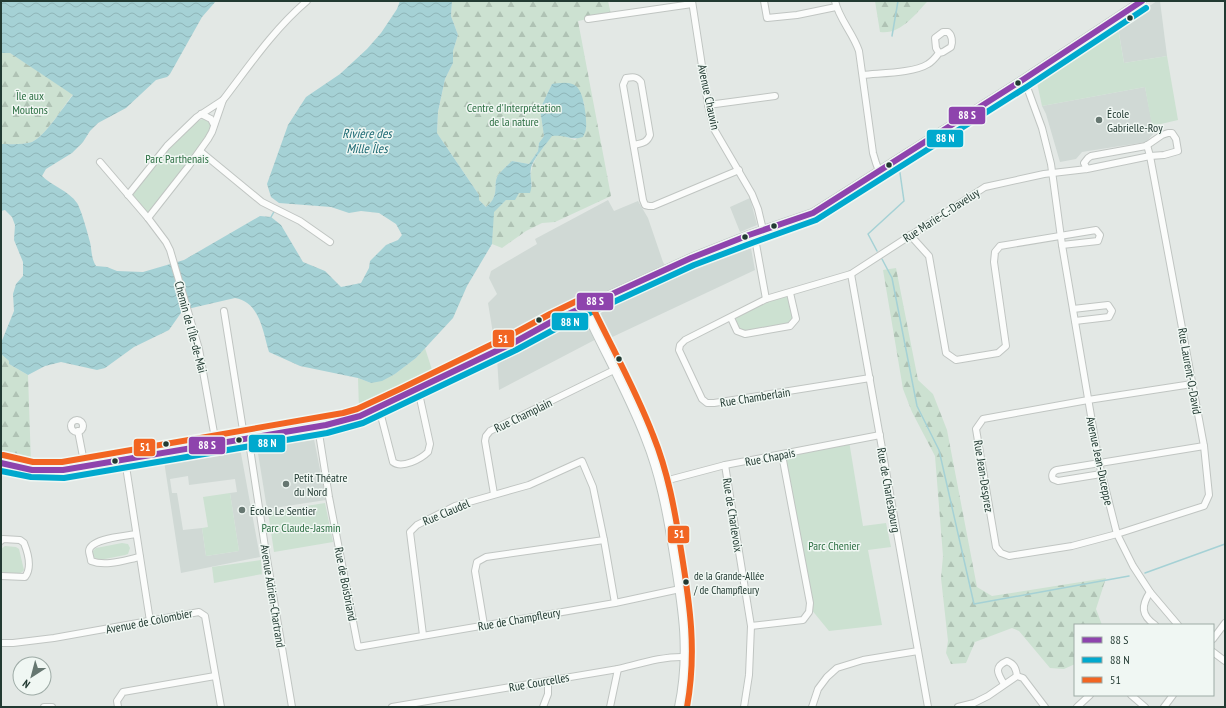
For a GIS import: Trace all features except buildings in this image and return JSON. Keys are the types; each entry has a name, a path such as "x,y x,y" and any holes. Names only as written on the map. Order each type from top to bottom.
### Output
{"main road":[{"path":"1,463 26,469 58,471 318,427 350,420 379,408 519,340 553,321 683,262 754,233 813,213 1024,78 1132,4 1142,1"},
{"path":"584,307 646,438 661,482 685,625 683,686 679,707"}],"street":[{"path":"128,195 167,146 201,114 222,100 273,35 296,10 307,1"},
{"path":"764,1 767,18 797,15 836,4 856,44 863,75 873,153 879,170"},
{"path":"588,19 692,3"},
{"name":"Avenue Chauvin","path":"692,3 708,105 714,129 754,198 763,230"},
{"path":"863,75 919,68 931,62 939,52"},
{"path":"634,144 643,143 648,140 650,135 641,82 639,79 634,77 626,78 623,85 643,200 647,206 653,206 739,170"},
{"name":"Avenue Jean-Duceppe","path":"1024,78 1042,128 1052,174 1062,245 1099,463 1117,534 1133,566 1150,592 1177,624"},
{"path":"708,105 775,96"},
{"path":"148,218 208,139 222,100"},
{"path":"201,114 212,119 214,125"},
{"name":"Rue Marie-C.-Daveluy","path":"851,274 985,187 1178,152 1176,139 1172,133 1168,133 1162,135 1148,145 1088,158 1084,163 1087,168"},
{"name":"Rue Laurent-O.-David","path":"1117,534 1204,506 1210,495 1204,446 1148,145"},
{"path":"200,151 262,202 300,221 330,242"},
{"name":"Chemin de l'Île-de-Mai","path":"100,162 148,218 166,242 173,259 200,355 216,444"},
{"path":"910,235 929,256 946,353 956,360 998,354 1006,346 994,262 995,252 1000,246 1096,230 1100,235 1098,241 1062,245"},
{"path":"754,233 766,300"},
{"name":"Rue Chamberlain","path":"851,274 766,300 685,340 680,345 679,350 702,399 707,403 722,402 870,378"},
{"name":"Rue de Charlesbourg","path":"851,274 928,707"},
{"path":"731,318 737,331 745,334 790,326 796,319 790,293"},
{"path":"1073,309 1108,305 1112,311 1109,317 1075,321"},
{"name":"Avenue Adrien-Chartrand","path":"224,310 243,430 249,442 292,707"},
{"name":"Rue Champlain","path":"494,494 485,441 486,436 490,431 614,370"},
{"name":"Rue Jean-Desprez","path":"1117,534 1072,546 1009,556 1001,553 996,547 976,429 983,420 1088,400 1192,384"},
{"path":"379,408 393,462 402,465 422,456 428,452 430,444 418,389"},
{"name":"Rue de Boisbriand","path":"318,427 329,497 358,647"},
{"path":"78,431 85,467"},
{"name":"Rue Chapais","path":"661,482 725,465 880,435"},
{"path":"1101,474 1058,481 1052,477 1056,470 1204,446"},
{"path":"751,626 803,620 809,612 810,603 782,454"},
{"path":"125,460 150,621"},
{"name":"Rue Claudel","path":"423,635 410,532 416,525 455,506 529,484 582,461 593,487 604,540"},
{"name":"Rue de Charlevoix","path":"725,465 751,626 749,675 744,707"},
{"path":"136,534 115,537 98,542 92,545 89,550 91,561 97,563 115,562 140,556"},
{"path":"1,541 3,539 20,540 24,543 29,567 28,573 25,577 1,576"},
{"path":"484,625 475,571 477,562 486,557 604,540 615,603"},
{"name":"Rue de Champfleury","path":"358,647 615,603 680,589"},
{"path":"1150,592 1144,601 1144,611 1146,618 1154,624"},
{"name":"Avenue de Colombier","path":"1,643 54,638 199,612 205,616 221,707"},
{"path":"1214,638 1225,623"},
{"path":"812,707 818,690 827,677 837,668 863,660 918,651"},
{"path":"1214,653 1225,661"},
{"name":"Rue Courcelles","path":"392,707 420,705 618,669 647,662 675,657 685,657"},
{"path":"1004,684 998,672 998,667 1001,663 1007,661 1013,664 1017,671 1017,676"},
{"path":"610,707 618,669"},
{"path":"118,707 117,701 123,692 215,676"},
{"path":"958,707 974,703 988,696 1017,676"},
{"path":"1017,676 1023,678 1044,707"},
{"path":"543,707 548,694 548,681"},
{"path":"1078,707 1089,696"},
{"path":"1132,696 1145,707"},
{"path":"1164,707 1171,696"},
{"path":"44,707 52,707"}],"shaded area":[{"path":"1157,1 1160,1 1167,56 1124,63 1118,27"},
{"name":"École Gabrielle-Roy","path":"1145,87 1154,133 1146,142 1082,152 1076,159 1060,162 1046,114 1042,106"},
{"path":"750,198 757,225 740,232 730,207"},
{"path":"608,200 614,211 638,201 648,218 663,262 671,275 719,252 750,243 755,270 608,339 606,334 499,390 497,358 488,303 497,294 489,278 491,271 537,244 535,239"},
{"path":"313,434 326,500 267,509 257,447 259,442"},
{"name":"École Le Sentier","path":"240,448 260,557 181,573 164,461","holes":["188,476 189,485 235,479 237,492 230,493 239,551 206,556 202,528 183,530 177,493 172,493 170,479"]}],"green space":[{"name":"Centre d'Interprétation de la nature","path":"452,1 608,1 611,14 578,21 611,196 555,222 542,223 526,231 502,248 492,244 493,212 506,200 532,186 531,171 533,165 539,153 552,135 561,135 575,140 586,129 584,102 552,84 540,109 544,136 539,143 538,151 529,164 512,161 501,171 496,179 495,194 491,203 486,207 479,200 479,195 437,133 438,113 445,79 453,63 453,51 458,35 451,16"},
{"path":"875,1 928,1 901,27 888,32 880,32"},
{"path":"1118,28 1124,63 1167,56 1178,120 1152,126 1145,87 1042,106 1036,78"},
{"name":"Île aux Moutons","path":"1,53 10,53 73,94 43,134 32,142 21,144 1,144"},
{"name":"Parc Parthenais","path":"203,119 208,121 211,127 208,135 184,170 147,214 131,194 176,141 187,130"},
{"path":"896,268 918,380 933,394 947,430 977,587 992,596 1106,578 1096,609 1102,624 1074,624 1074,664 1064,669 1050,668 1019,631 1012,628 975,642 966,663 951,664 946,653 948,641 941,578 943,556 935,456 912,412 903,389 883,270"},
{"path":"790,293 796,319 790,326 745,334 737,331 731,318 766,299"},
{"path":"425,348 433,373 359,409 358,378 371,383 395,374 416,358"},
{"path":"1,354 9,361 9,364 28,375 31,463 1,455"},
{"name":"Parc Chenier","path":"849,441 863,526 886,523 891,547 868,550 882,625 829,631 811,609 782,455"},
{"path":"230,493 239,551 206,556 202,528 208,527 203,497"},
{"name":"Parc Claude-Jasmin","path":"325,503 333,542 274,552 268,512"},
{"path":"122,543 128,544 130,548 128,554 100,560 93,557 92,552 96,548"},
{"path":"5,546 16,547 19,549 24,570 22,572 14,575 1,574 1,549"},
{"name":"Parc Claude-Jasmin","path":"261,560 262,574 214,583 212,567"}],"water":[{"name":"Rivière des Mille Îles","path":"1,1 216,1 202,17 170,74 167,77 156,80 126,108 98,123 72,153 46,169 42,176 70,195 77,203 86,228 92,257 96,266 107,267 117,271 143,272 184,260 260,216 271,217 281,225 303,262 325,271 341,287 361,283 369,268 370,261 386,245 398,240 402,235 396,224 379,213 361,211 349,213 331,207 279,203 271,197 267,184 288,125 306,97 340,74 367,49 381,33 397,9 400,1 452,1 451,16 458,35 453,51 453,63 445,79 438,112 437,133 479,195 479,200 486,207 491,203 495,194 496,179 501,171 512,161 529,164 538,151 539,143 544,136 540,109 552,84 571,83 579,89 584,106 586,130 583,137 579,138 552,136 532,165 530,193 519,193 515,200 506,200 494,212 492,244 467,286 453,318 416,358 395,374 382,381 371,383 358,378 300,366 269,352 262,327 255,312 250,305 235,298 183,310 169,330 134,347 105,368 97,370 61,362 45,366 28,375 9,364 9,361 1,354 1,343 14,311 13,294 16,284 23,276 23,262 14,240 15,225 12,217 5,210 1,211 1,144 25,144 37,139 43,134 73,95 10,53 1,53"}],"waterway":[{"path":"892,36 898,1"},
{"path":"877,251 868,234 904,201 899,166"},
{"path":"271,217 275,210"},
{"path":"882,259 892,278 917,406 939,450 974,604 1129,576"},
{"path":"1145,573 1225,544"}],"transit line":[{"path":"1,463 32,470 63,470 326,425 360,416 513,343 553,321 691,258 749,235 813,213 1024,79 1142,1"},
{"path":"1,471 31,477 64,478 327,433 363,423 516,350 557,328 694,265 816,220 1028,86 1146,8"},
{"name":"51","path":"3,455 33,462 62,462 343,413 357,409 400,389 581,299 587,299 624,369 639,402 658,449 667,477 684,570 691,628 692,667 687,707"}],"place":[{"name":"École Gabrielle-Roy","path":"1099,120"},
{"name":"Petit Théatre du Nord","path":"286,484"},
{"name":"École Le Sentier","path":"242,510"},
{"name":"de la Grande-Allée / de Champfleury","path":"686,582"}]}
